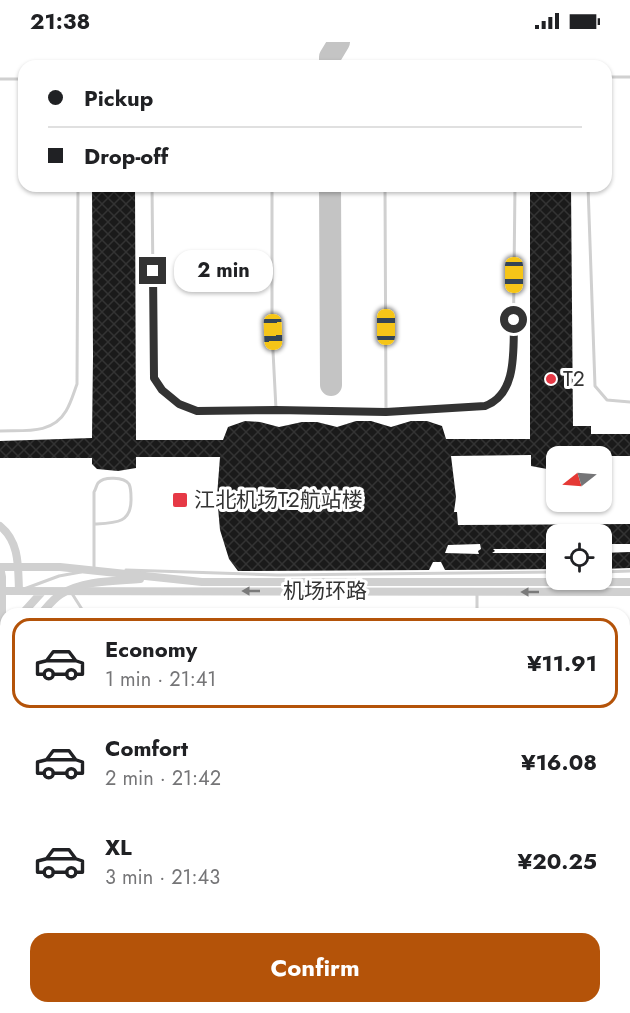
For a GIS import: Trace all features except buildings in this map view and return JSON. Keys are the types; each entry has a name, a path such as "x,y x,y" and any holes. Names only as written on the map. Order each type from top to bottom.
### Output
{"street":[{"path":"0,526 14,543 17,554 19,591"},
{"path":"2,608 0,567 60,567 156,578"},
{"path":"47,608 62,594 77,587 94,583 156,578"},
{"name":"机场环路","path":"156,578 202,582 630,582"},
{"name":"机场环路","path":"4,591 630,592"},
{"path":"27,608 42,592"}],"lane":[{"path":"612,77 630,76"},
{"path":"0,79 18,79"},
{"path":"0,431 43,430 56,423 66,411 77,384 78,192"},
{"path":"152,192 154,378 162,390 179,404 197,411 386,412 485,406 494,403 506,387 513,365 515,192"},
{"path":"272,192 276,410"},
{"path":"385,192 386,412"},
{"path":"588,192 595,386 607,400 630,402"},
{"path":"94,570 94,492 104,479 123,479 128,482 132,510 129,515 118,522 95,524"},
{"name":"机场环路","path":"19,591 59,576 94,570 278,575 546,572"},
{"path":"612,572 630,571"},
{"path":"477,608 478,591"},
{"path":"71,592 81,608"}],"taxiway":[{"path":"330,60 339,42"},
{"path":"330,192 331,385"}],"place":[{"name":"T2","path":"551,379"},
{"name":"江北机场T2航站楼","path":"180,500"}],"route":[{"path":"153,271 154,378 162,390 179,404 197,411 386,412 485,406 494,403 506,387 513,365 514,320"}]}
